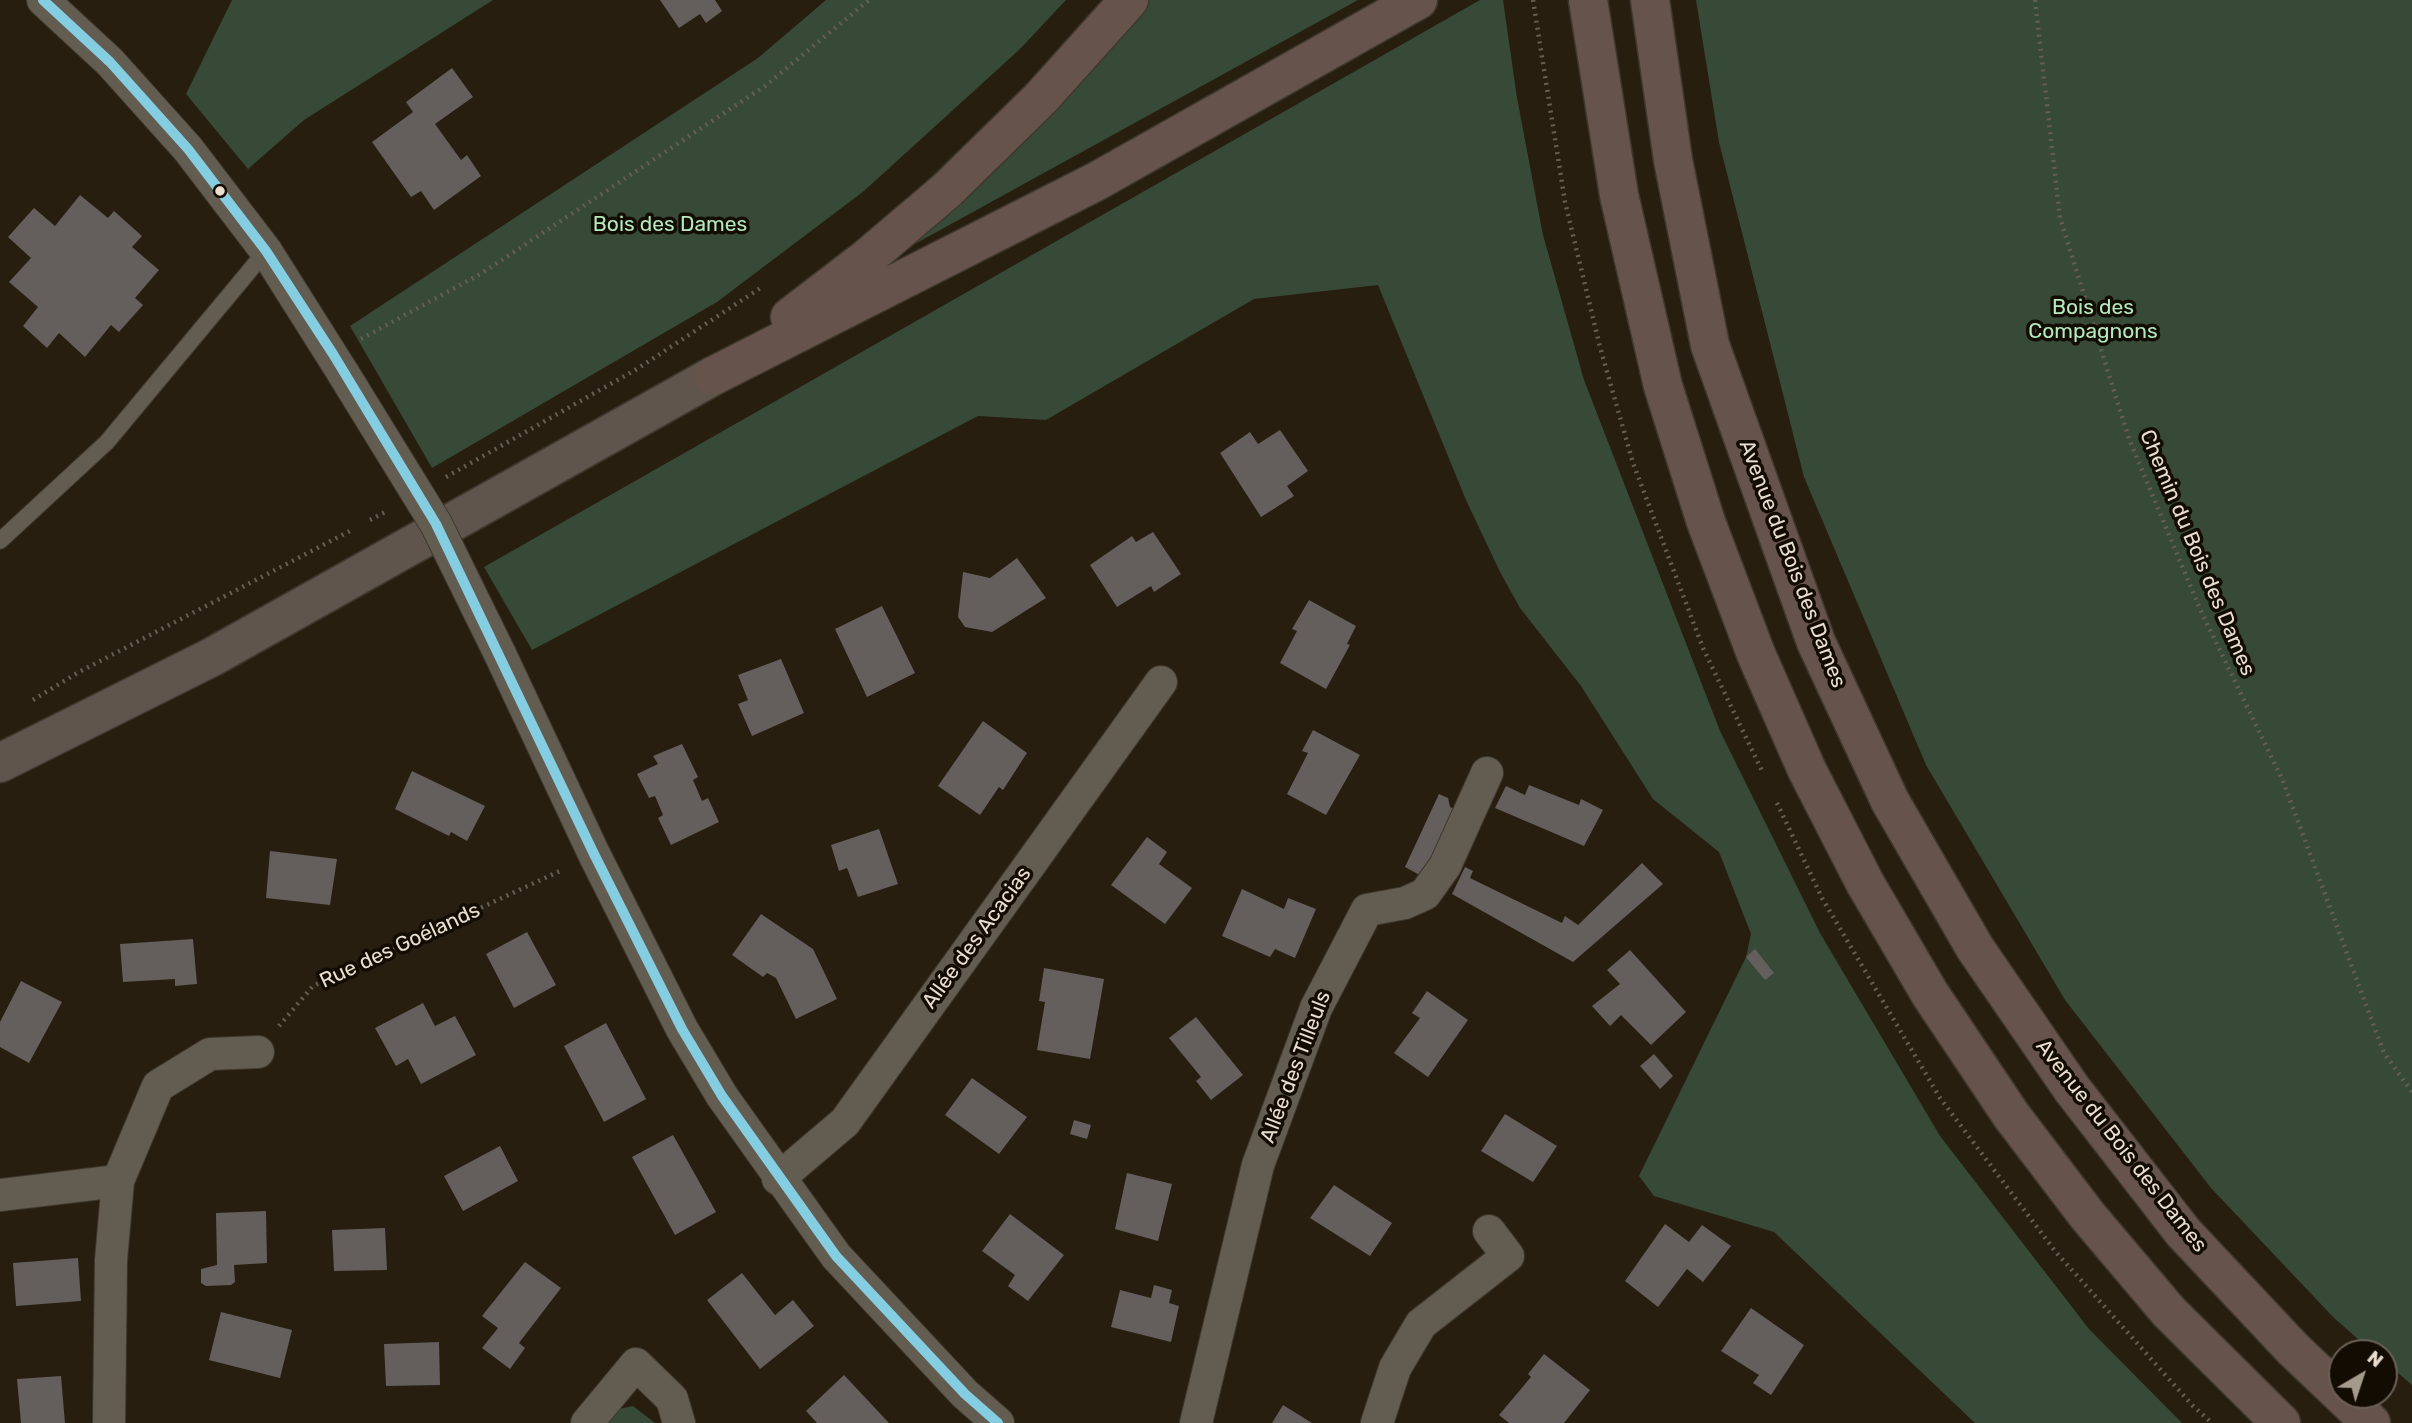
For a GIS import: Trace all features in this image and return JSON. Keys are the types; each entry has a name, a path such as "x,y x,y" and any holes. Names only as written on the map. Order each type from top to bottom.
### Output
{"highway":[{"path":"713,376 867,258 947,190 1041,98 1129,0"},
{"path":"713,376 1097,181 1418,0"},
{"name":"Avenue du Bois des Dames","path":"1650,0 1673,160 1710,345 1816,642 1890,801 1975,948 2071,1090 2183,1232 2293,1349 2371,1423"},
{"path":"1588,1 1619,195 1663,386 1706,522 1756,654 1807,770 1865,883 1924,983 2011,1115 2087,1216 2169,1312 2281,1423"}],"street":[{"path":"43,0 110,62 188,149 266,251 338,364 436,524 594,854 682,1029 722,1096 778,1179 836,1256 965,1394 998,1423"},
{"path":"0,763 212,657 713,376"},
{"path":"0,793 212,657"},
{"name":"Allée des Acacias","path":"778,1179 845,1122 1161,682"},
{"name":"Allée des Tilleuls","path":"1196,1423 1258,1165 1316,1008 1367,910 1405,903 1425,894 1445,866 1487,773"},
{"path":"109,1423 111,1259 118,1181 158,1086 210,1054 258,1052"},
{"path":"0,1195 118,1181"},
{"path":"1377,1423 1395,1368 1421,1324 1508,1256 1489,1231"},
{"path":"587,1423 636,1364 672,1399 679,1423"}],"lane":[{"path":"0,541 107,442 266,251"}],"path":[{"path":"338,364 482,273 765,86 869,0"},
{"path":"1532,0 1533,7"},
{"name":"Chemin du Bois des Dames","path":"2035,0 2060,218 2129,439 2200,609 2283,782 2385,1052 2412,1093"},
{"path":"444,478 637,369 771,281"},
{"path":"363,524 398,504"},
{"path":"23,706 79,672 351,531"},
{"name":"Rue des Goélands","path":"258,1052 313,986 594,854"}],"green space":[{"path":"232,0 493,0 304,120 248,169 186,94"},
{"name":"Bois des Dames","path":"826,0 1066,0 1020,49 864,191 717,302 432,468 350,326 758,58"},
{"path":"1147,0 1358,0 893,256"},
{"path":"1480,0 1503,0 1517,98 1543,235 1584,380 1720,731 1820,933 1940,1136 2089,1329 2182,1423 1975,1423 1774,1232 1654,1196 1639,1176 1746,957 1751,934 1719,852 1653,799 1581,686 1520,608 1466,500 1378,285 1254,299 1046,420 978,416 532,650 484,567"},
{"name":"Bois des Compagnons","path":"1696,0 2412,0 2412,1385 2398,1373 2398,1339 2358,1339 2334,1318 2211,1188 2065,1000 1926,765 1804,477 1719,142"},
{"path":"633,1406 655,1423 608,1423 619,1409"}],"building":[{"path":"660,0 715,0 722,11 706,23 700,14 679,28"},
{"path":"452,68 473,97 435,124 461,160 467,155 481,176 434,210 421,191 411,197 372,142 413,112 406,102"},
{"path":"80,195 108,218 114,211 142,236 132,247 159,270 135,298 143,305 119,332 111,325 85,357 59,333 47,348 23,326 38,307 9,282 31,258 8,237 34,208 55,226"},
{"path":"1280,430 1308,471 1287,486 1294,496 1261,517 1220,453 1250,432 1258,444"},
{"path":"1153,532 1181,574 1154,592 1151,586 1117,607 1090,565 1132,536 1136,542"},
{"path":"1017,558 1046,598 992,632 965,627 958,617 963,572 990,578"},
{"path":"1309,600 1356,626 1347,644 1350,645 1326,689 1280,663 1297,631 1292,629"},
{"path":"882,606 915,673 867,697 835,629"},
{"path":"781,659 804,713 752,736 738,704 748,700 738,675"},
{"path":"983,721 1027,753 1003,790 999,787 980,815 938,786"},
{"path":"1313,730 1360,755 1326,815 1287,794 1308,753 1302,751"},
{"path":"682,744 698,777 693,780 702,801 708,798 719,822 671,845 658,818 663,815 655,796 649,798 637,774 658,764 653,756"},
{"path":"412,771 485,806 467,841 451,832 449,836 395,809"},
{"path":"1529,785 1579,805 1581,799 1603,810 1584,846 1495,808 1506,786 1525,795"},
{"path":"1439,794 1448,798 1450,807 1456,810 1425,878 1405,867"},
{"path":"879,829 898,884 858,897 847,868 839,871 831,845"},
{"path":"1147,837 1167,852 1159,864 1192,888 1165,924 1111,885"},
{"path":"270,851 337,859 330,905 266,898"},
{"path":"1642,863 1663,884 1573,962 1452,894 1465,867 1473,871 1470,878 1562,923 1565,916 1578,925"},
{"path":"1242,889 1284,909 1288,898 1316,909 1295,958 1275,949 1270,957 1222,936"},
{"path":"761,914 813,949 837,999 796,1019 776,978 767,973 763,977 732,955"},
{"path":"527,932 556,985 514,1008 486,954"},
{"path":"193,939 197,984 175,986 175,979 123,982 120,944"},
{"path":"1755,949 1774,973 1765,980 1746,957"},
{"path":"1630,950 1686,1012 1651,1045 1621,1015 1610,1026 1592,1006 1620,984 1607,970"},
{"path":"1044,968 1104,979 1090,1059 1037,1050 1045,1002 1039,1001"},
{"path":"21,981 62,1002 29,1063 0,1047 0,1022"},
{"path":"1427,991 1468,1020 1428,1077 1394,1053 1420,1018 1412,1013"},
{"path":"423,1003 435,1026 455,1016 476,1055 421,1084 408,1059 396,1066 375,1028"},
{"path":"1196,1017 1243,1075 1211,1100 1196,1081 1201,1077 1169,1038"},
{"path":"606,1023 646,1099 604,1122 564,1046"},
{"path":"1654,1054 1673,1076 1660,1089 1640,1066"},
{"path":"972,1078 1027,1117 999,1154 945,1115"},
{"path":"1505,1114 1557,1146 1533,1182 1481,1151"},
{"path":"1074,1120 1091,1125 1087,1139 1070,1134"},
{"path":"673,1135 716,1212 675,1235 632,1157"},
{"path":"500,1146 518,1181 463,1211 444,1176"},
{"path":"1127,1173 1172,1184 1158,1241 1115,1229"},
{"path":"1334,1185 1392,1223 1370,1256 1310,1218"},
{"path":"266,1211 267,1263 234,1265 235,1282 231,1285 206,1286 201,1283 201,1269 217,1265 216,1213"},
{"path":"1010,1214 1064,1255 1028,1301 1008,1286 1015,1275 982,1251"},
{"path":"1665,1224 1689,1242 1702,1225 1731,1246 1703,1282 1687,1269 1658,1307 1625,1281"},
{"path":"385,1228 387,1270 334,1271 332,1230"},
{"path":"78,1258 81,1301 16,1306 13,1263"},
{"path":"525,1262 561,1288 519,1343 525,1348 510,1369 482,1348 498,1328 482,1316"},
{"path":"742,1273 775,1315 793,1300 814,1326 760,1369 707,1300"},
{"path":"1154,1285 1172,1290 1169,1303 1179,1306 1171,1342 1111,1327 1120,1290 1151,1298"},
{"path":"1751,1308 1804,1345 1771,1395 1753,1383 1759,1375 1721,1351"},
{"path":"221,1312 292,1330 280,1378 209,1360"},
{"path":"439,1342 440,1385 386,1386 384,1344"},
{"path":"1544,1354 1590,1390 1564,1423 1509,1423 1499,1415 1531,1377 1528,1374"},
{"path":"844,1375 889,1423 817,1423 806,1411"},
{"path":"61,1376 65,1423 21,1423 17,1379"},
{"path":"1283,1405 1312,1423 1272,1423"}],"transit line":[{"path":"43,0 110,62 188,149 266,251 333,354 436,524 594,854 682,1029 722,1096 836,1256 965,1394 998,1423"}]}
